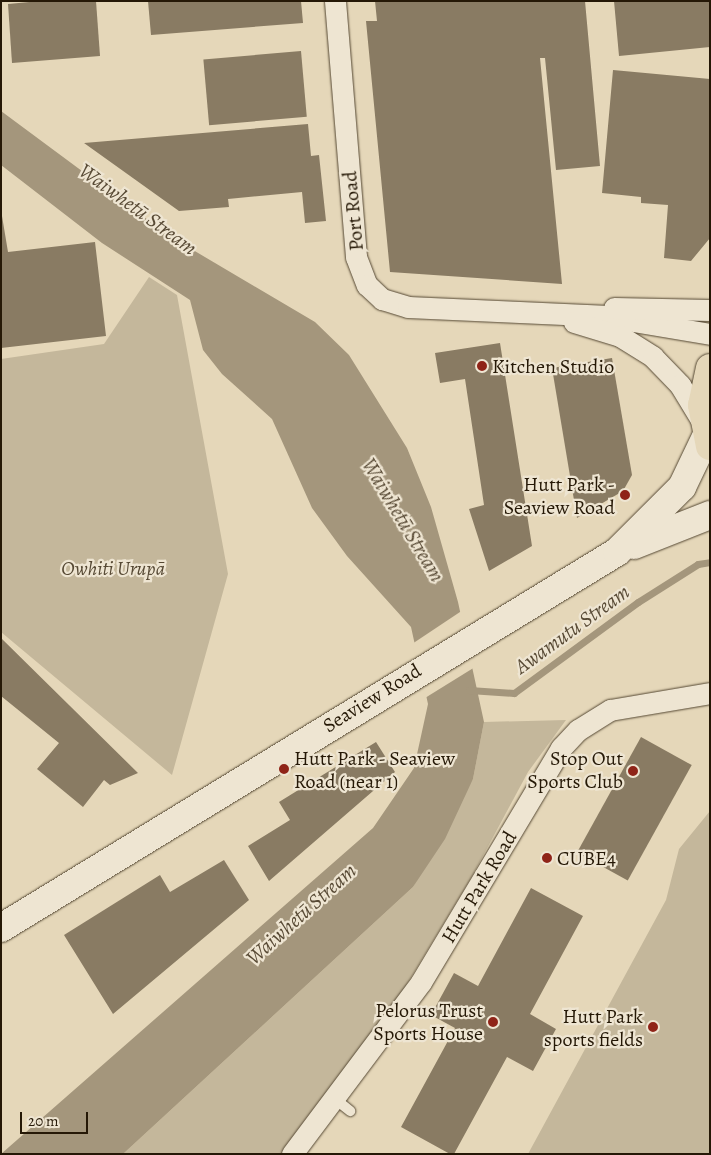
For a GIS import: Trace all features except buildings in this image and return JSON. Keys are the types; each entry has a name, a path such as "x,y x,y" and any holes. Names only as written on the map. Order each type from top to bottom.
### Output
{"main road":[{"path":"706,435 703,389 710,368"},
{"name":"Seaview Road","path":"617,552 682,487 706,435"},
{"name":"Seaview Road","path":"1,928 407,676 617,552 710,515"}],"street":[{"name":"Port Road","path":"335,1 356,257 368,285 382,299 408,307 554,316 603,316 710,334"},
{"name":"Port Road","path":"554,316 608,308 710,310"},
{"name":"Port Road","path":"554,316 620,336 648,353 680,386 706,435"},
{"name":"Hutt Park Road","path":"292,1154 342,1104 421,982 560,748 578,730 610,710 710,693"}],"green space":[{"name":"Owhiti Urupā","path":"149,277 177,295 228,574 172,775 1,632 1,359 104,344"},
{"path":"566,720 528,772 471,878 401,994 282,1154 123,1154 413,887 473,779 484,722"},
{"name":"Hutt Park sports fields","path":"710,811 710,1154 528,1154 666,900 679,849"}],"water":[{"name":"Waiwhetū Stream","path":"1,111 171,237 315,322 349,355 407,448 431,507 458,602 484,722 473,779 445,839 413,887 123,1154 1,1154 373,828 414,768 428,704 411,627 347,556 312,508 272,419 222,374 203,350 190,300 102,243 1,165"}],"pier":[{"path":"463,610 475,667 425,698 412,644"}],"waterway":[{"name":"Awamutu Stream","path":"469,690 514,693 638,602 698,564 710,562"}],"place":[{"name":"Kitchen Studio","path":"482,366"},
{"name":"Hutt Park - Seaview Road","path":"625,495"},
{"name":"Hutt Park - Seaview Road (near 1)","path":"284,769"},
{"name":"Stop Out Sports Club","path":"633,771"},
{"name":"CUBE4","path":"547,858"},
{"name":"Pelorus Trust Sports House","path":"493,1022"},
{"name":"Hutt Park sports fields","path":"653,1027"}]}
